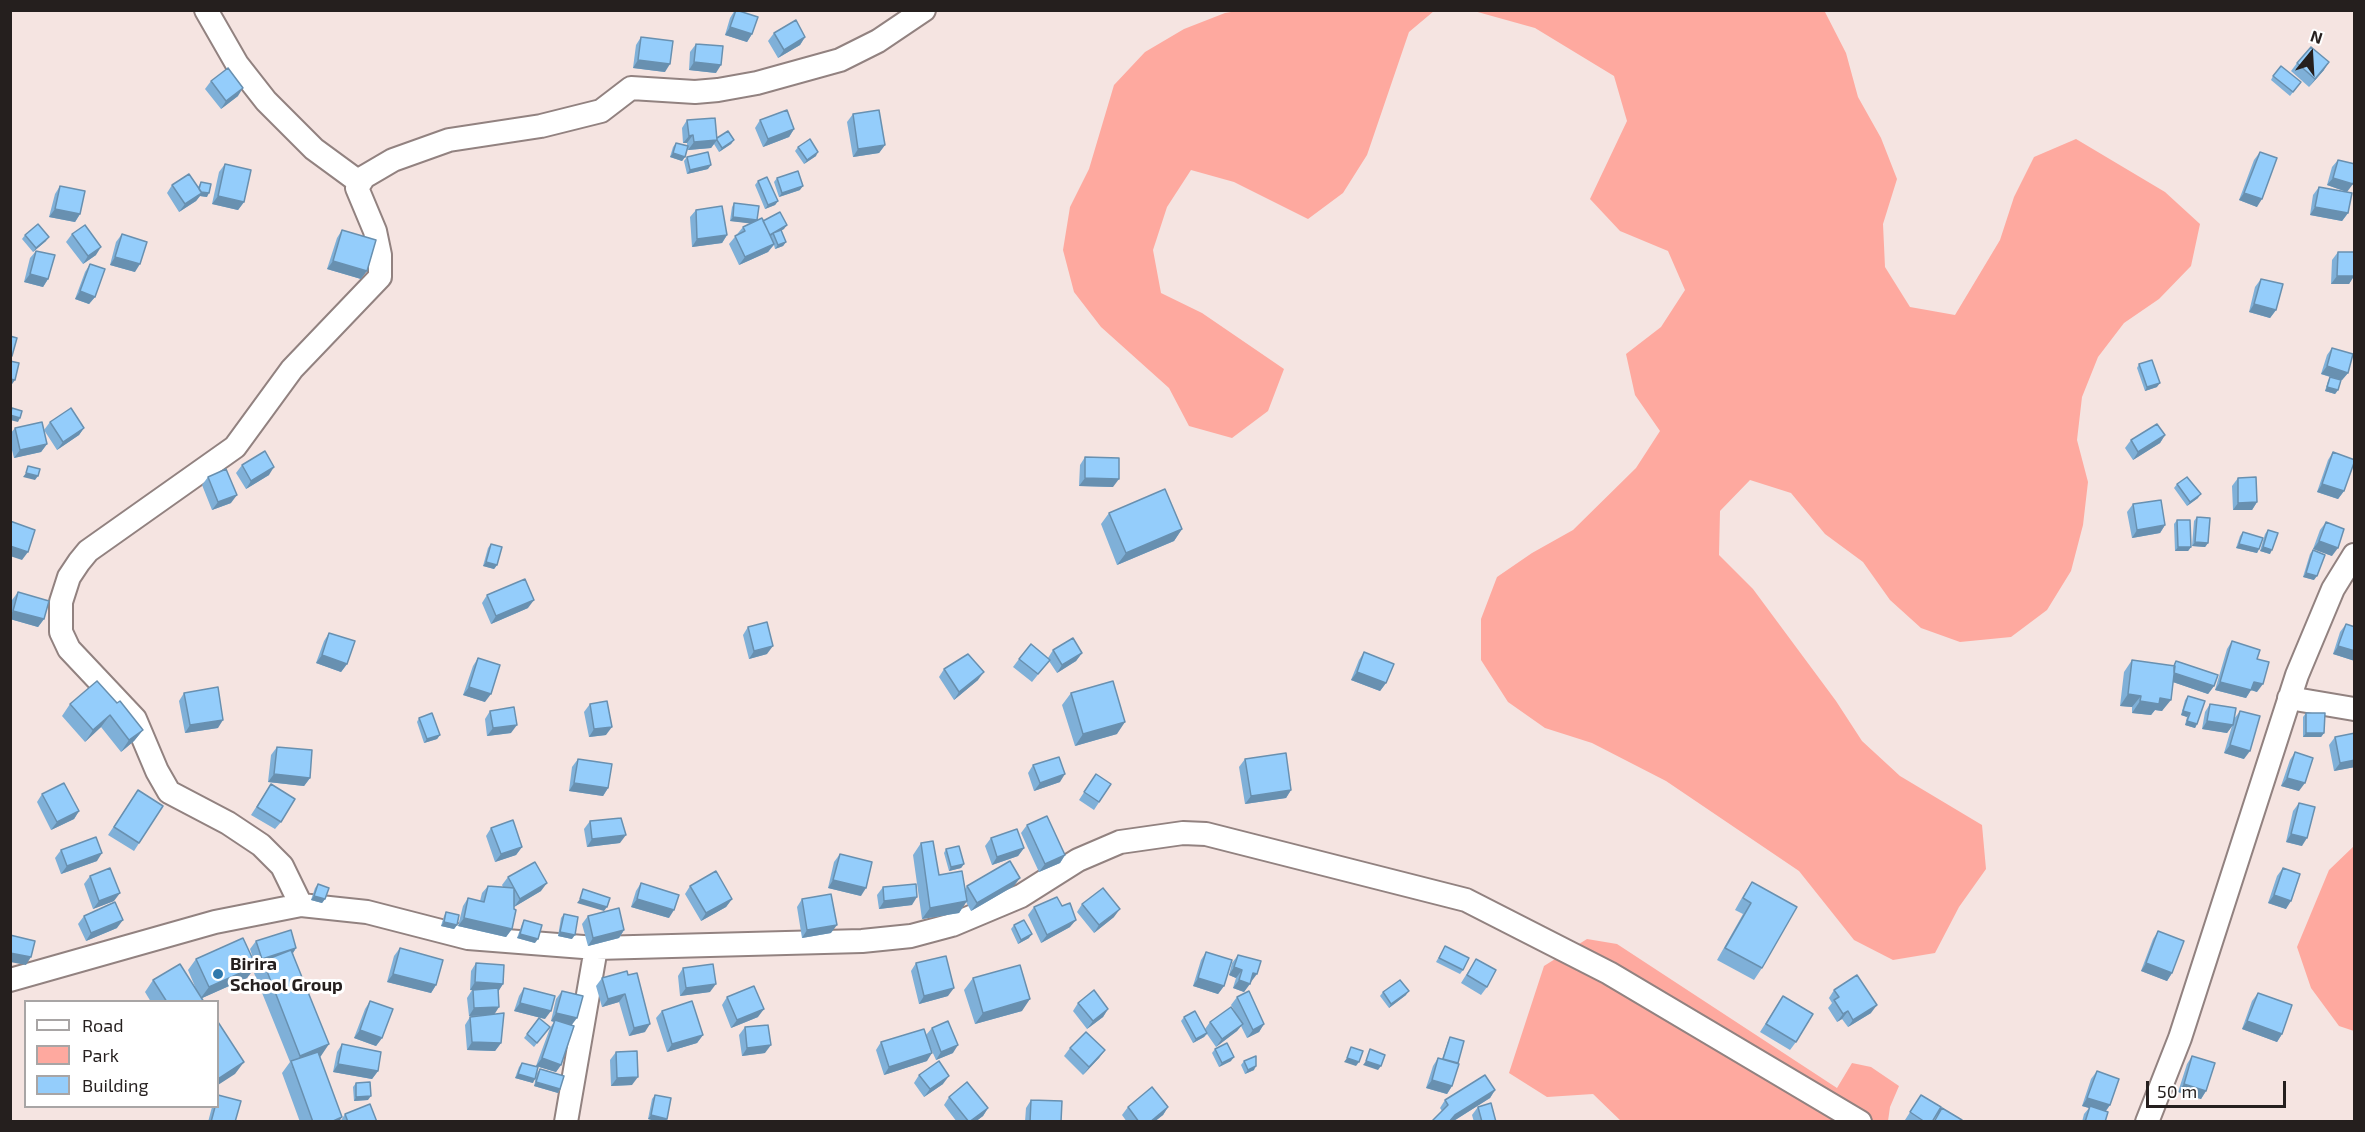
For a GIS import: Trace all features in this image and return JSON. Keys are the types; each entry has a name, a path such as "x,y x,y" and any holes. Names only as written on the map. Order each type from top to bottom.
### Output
{"street":[{"path":"206,10 237,64 266,101 314,149 359,182"},
{"path":"301,905 282,867 261,845 228,823 169,792 157,771 135,719 69,649 61,632 60,612 63,592 69,577 88,551 234,447 292,369 380,277 378,246 357,188 359,182 393,160 428,146 449,140 541,126 601,111 631,88 694,92 718,90 840,60 878,41 924,10"},
{"path":"2147,1122 2187,1017 2289,698 2333,589 2355,555"},
{"path":"2289,698 2355,710"},
{"path":"10,980 215,922 301,905 367,912 468,938 596,948 862,941 911,936 952,925 1020,896 1078,860 1120,842 1183,833 1206,834 1466,900 1609,974 1860,1122"},
{"path":"566,1122 596,948"}],"green space":[{"path":"1243,10 1434,11 1409,32 1367,155 1343,193 1308,219 1234,182 1191,170 1167,207 1153,250 1161,293 1202,313 1284,369 1268,411 1232,438 1189,426 1169,388 1101,327 1074,292 1063,250 1070,207 1089,169 1114,85 1145,52 1184,29 1225,13"},
{"path":"1820,10 1825,12 1846,53 1858,97 1881,138 1897,179 1883,224 1885,267 1910,307 1955,315 2000,240 2014,197 2034,157 2076,139 2165,192 2200,224 2191,266 2159,299 2124,323 2098,357 2082,397 2077,440 2088,482 2083,525 2071,571 2047,610 2011,637 1960,642 1921,628 1890,600 1863,562 1825,534 1791,493 1750,480 1720,511 1719,555 1753,589 1836,701 1862,741 1900,776 1982,825 1986,869 1959,907 1935,953 1893,960 1854,940 1799,871 1666,781 1592,743 1545,728 1508,702 1481,660 1481,619 1497,577 1532,553 1573,530 1636,468 1660,431 1635,395 1626,354 1661,327 1685,290 1668,251 1620,231 1590,199 1627,121 1614,76 1535,28 1474,11"},
{"path":"2354,846 2354,1031 2339,1026 2311,988 2297,947 2329,870"},
{"path":"1587,939 1617,944 1837,1088 1852,1063 1871,1067 1899,1086 1890,1107 1888,1121 1622,1122 1593,1094 1547,1097 1509,1073 1544,966"}],"building":[{"path":"736,10 758,17 752,34 730,27"},
{"path":"796,20 805,37 784,50 774,33"},
{"path":"641,37 673,41 670,64 638,60"},
{"path":"696,44 723,46 721,65 694,62"},
{"path":"2311,47 2329,62 2315,79 2297,63"},
{"path":"2281,66 2301,82 2293,92 2273,76"},
{"path":"228,68 243,88 226,101 211,81"},
{"path":"787,110 794,129 768,139 760,120"},
{"path":"879,110 885,145 858,149 853,114"},
{"path":"715,118 717,140 694,142 693,135 689,136 687,120"},
{"path":"728,131 734,140 722,148 717,138"},
{"path":"810,139 818,152 807,160 798,147"},
{"path":"676,143 688,146 685,157 673,153"},
{"path":"708,152 711,165 690,170 687,157"},
{"path":"2260,152 2277,158 2262,199 2244,193"},
{"path":"2338,160 2355,164 2353,184 2333,178"},
{"path":"225,164 251,170 244,202 218,196"},
{"path":"798,171 803,186 782,193 777,178"},
{"path":"189,174 202,193 185,204 172,185"},
{"path":"767,177 778,201 768,205 758,181"},
{"path":"201,182 211,184 209,193 201,192 199,189"},
{"path":"60,186 85,191 80,214 55,209"},
{"path":"2319,187 2352,193 2348,213 2315,207"},
{"path":"734,203 759,206 757,220 733,217"},
{"path":"722,206 727,235 697,239 696,210"},
{"path":"780,212 787,225 770,235 763,221"},
{"path":"762,218 774,244 745,257 735,236 745,231 743,227"},
{"path":"38,224 49,237 36,248 25,235"},
{"path":"85,225 101,247 88,256 72,234"},
{"path":"342,230 376,240 367,271 333,261"},
{"path":"781,230 786,242 778,245 773,233"},
{"path":"122,234 147,242 140,264 115,257"},
{"path":"36,251 55,255 48,279 30,274"},
{"path":"2338,252 2355,252 2354,276 2337,276"},
{"path":"90,264 105,269 95,297 80,291"},
{"path":"2261,279 2283,284 2276,310 2254,304"},
{"path":"10,336 17,338 12,356 10,355"},
{"path":"2332,348 2353,354 2348,373 2327,366"},
{"path":"2152,360 2160,383 2147,387 2139,364"},
{"path":"10,361 19,363 15,380 10,379"},
{"path":"2330,377 2341,380 2338,390 2327,387"},
{"path":"12,408 22,411 20,418 10,415"},
{"path":"71,408 84,428 63,442 50,422"},
{"path":"42,422 47,444 20,450 15,428"},
{"path":"2157,424 2165,435 2138,452 2131,440"},
{"path":"265,451 274,467 251,481 242,465"},
{"path":"2333,452 2355,460 2344,491 2322,484"},
{"path":"1085,457 1119,458 1119,479 1085,478"},
{"path":"28,466 40,469 38,476 26,473"},
{"path":"226,469 237,495 218,502 208,477"},
{"path":"2187,477 2201,494 2190,502 2177,484"},
{"path":"2256,477 2257,502 2238,503 2238,478"},
{"path":"1165,489 1182,529 1126,553 1109,513"},
{"path":"2161,500 2165,525 2137,530 2133,504"},
{"path":"2197,517 2210,518 2208,543 2195,542"},
{"path":"2177,520 2190,520 2191,547 2178,547"},
{"path":"10,521 35,530 28,552 10,546"},
{"path":"2326,522 2344,529 2338,548 2319,541"},
{"path":"2268,530 2278,533 2272,550 2263,547"},
{"path":"2243,532 2263,538 2259,549 2239,544"},
{"path":"491,544 502,547 497,565 486,562"},
{"path":"2313,550 2325,555 2317,576 2306,573"},
{"path":"525,579 534,600 496,616 487,595"},
{"path":"18,592 49,601 44,619 13,611"},
{"path":"767,622 773,646 754,651 748,627"},
{"path":"2346,624 2355,627 2355,651 2338,646"},
{"path":"329,633 355,641 347,664 322,655"},
{"path":"1073,638 1082,653 1062,665 1053,650"},
{"path":"2232,641 2260,650 2257,659 2269,662 2263,684 2254,682 2251,690 2220,682"},
{"path":"1031,644 1050,660 1038,674 1019,659"},
{"path":"1364,652 1394,664 1386,683 1357,672"},
{"path":"968,654 984,672 959,692 944,669"},
{"path":"478,658 500,665 491,694 469,687"},
{"path":"2132,660 2175,666 2171,700 2160,698 2159,704 2140,701 2141,696 2128,694"},
{"path":"2176,661 2218,675 2214,686 2174,673"},
{"path":"97,681 117,703 120,701 143,730 129,740 110,715 93,730 70,704"},
{"path":"1113,681 1125,722 1083,734 1071,693"},
{"path":"218,687 223,720 190,725 184,693"},
{"path":"2188,696 2205,701 2197,724 2187,721 2190,713 2183,711"},
{"path":"607,701 612,727 594,729 590,704"},
{"path":"2210,704 2236,708 2233,725 2207,721"},
{"path":"514,707 517,725 493,728 490,711"},
{"path":"2240,711 2260,716 2250,751 2230,745"},
{"path":"432,713 440,735 427,739 419,718"},
{"path":"2306,713 2325,713 2324,733 2306,733"},
{"path":"2355,733 2355,760 2340,763 2335,737"},
{"path":"277,747 312,750 310,778 274,774"},
{"path":"2295,752 2313,758 2305,783 2287,778"},
{"path":"1286,753 1291,790 1251,796 1245,759"},
{"path":"1059,757 1065,774 1040,783 1033,765"},
{"path":"578,759 612,764 608,788 574,783"},
{"path":"1096,774 1111,784 1099,802 1084,792"},
{"path":"64,783 79,811 57,822 42,794"},
{"path":"271,784 295,799 281,822 257,807"},
{"path":"138,790 163,806 139,843 114,827"},
{"path":"2299,803 2315,807 2307,838 2291,834"},
{"path":"1047,816 1065,855 1045,864 1027,825"},
{"path":"621,818 626,835 592,839 590,821"},
{"path":"513,820 522,847 501,854 491,828"},
{"path":"1017,829 1024,848 997,857 991,838"},
{"path":"96,837 102,853 67,866 61,850"},
{"path":"933,841 939,875 962,871 967,901 930,908 921,843"},
{"path":"959,846 964,864 951,867 946,849"},
{"path":"840,854 872,862 866,888 833,880"},
{"path":"1010,861 1020,878 977,903 967,886"},
{"path":"535,862 547,883 520,899 508,877"},
{"path":"110,868 120,893 99,901 90,876"},
{"path":"2283,868 2300,874 2291,901 2274,895"},
{"path":"716,871 732,899 706,913 690,886"},
{"path":"1752,882 1797,907 1762,968 1725,948 1751,903 1743,898"},
{"path":"641,883 679,895 674,910 637,899"},
{"path":"318,884 329,888 325,899 314,896"},
{"path":"916,884 917,897 884,901 883,887"},
{"path":"488,886 514,888 514,909 516,910 512,929 464,918 468,898 484,902"},
{"path":"1103,888 1120,909 1099,925 1082,904"},
{"path":"583,889 610,898 607,907 580,899"},
{"path":"831,894 837,925 807,930 802,899"},
{"path":"1057,897 1062,906 1070,903 1076,920 1047,935 1034,907"},
{"path":"115,902 123,920 91,933 84,916"},
{"path":"619,908 624,930 593,938 588,916"},
{"path":"446,912 459,915 457,925 444,922"},
{"path":"564,914 578,917 575,935 560,932"},
{"path":"524,920 542,925 538,939 520,934"},
{"path":"1024,920 1032,934 1021,940 1014,925"},
{"path":"291,930 296,948 262,959 256,941"},
{"path":"2158,931 2184,941 2172,973 2146,963"},
{"path":"10,935 35,941 31,957 10,953"},
{"path":"243,938 256,966 209,987 196,959"},
{"path":"1445,946 1469,958 1463,970 1439,958"},
{"path":"400,948 443,960 436,985 393,974"},
{"path":"291,950 329,1044 300,1056 263,961"},
{"path":"1206,952 1232,960 1224,986 1198,978"},
{"path":"1238,955 1261,961 1257,974 1253,973 1250,984 1239,980 1242,970 1234,967"},
{"path":"946,956 954,988 924,996 916,963"},
{"path":"1476,959 1496,970 1487,987 1467,975"},
{"path":"476,963 504,965 503,984 475,982"},
{"path":"180,964 203,1000 166,1000 153,980"},
{"path":"713,964 716,984 686,988 683,968"},
{"path":"1020,965 1030,999 983,1013 973,978"},
{"path":"627,971 628,975 637,973 650,1024 634,1028 625,994 608,999 602,978"},
{"path":"1857,975 1877,1005 1853,1020 1848,1011 1843,1014 1834,1000 1839,997 1834,990"},
{"path":"1400,980 1409,991 1391,1004 1383,992"},
{"path":"754,986 764,1009 737,1020 727,997"},
{"path":"498,988 499,1007 474,1008 473,990"},
{"path":"524,988 555,996 551,1011 520,1003"},
{"path":"1094,990 1108,1009 1093,1021 1078,1003"},
{"path":"562,991 583,996 577,1018 556,1013"},
{"path":"1249,991 1264,1024 1253,1030 1237,997"},
{"path":"2258,993 2292,1005 2282,1034 2247,1021"},
{"path":"1783,996 1813,1014 1796,1042 1766,1024"},
{"path":"370,1001 393,1009 382,1038 360,1030"},
{"path":"692,1001 703,1035 672,1044 662,1011"},
{"path":"1231,1007 1243,1024 1222,1039 1210,1022"},
{"path":"1195,1011 1207,1033 1196,1039 1184,1017"},
{"path":"504,1013 501,1043 472,1042 470,1017"},
{"path":"539,1018 550,1027 537,1043 527,1034"},
{"path":"555,1020 574,1026 561,1065 542,1058"},
{"path":"948,1021 958,1045 941,1052 932,1028"},
{"path":"219,1024 244,1062 219,1078"},
{"path":"768,1025 771,1045 747,1048 745,1027"},
{"path":"924,1029 932,1053 889,1067 881,1042"},
{"path":"1086,1032 1105,1050 1089,1067 1070,1048"},
{"path":"1450,1037 1464,1041 1458,1063 1443,1059"},
{"path":"1227,1043 1234,1057 1222,1063 1215,1049"},
{"path":"342,1044 381,1052 378,1071 338,1064"},
{"path":"1351,1047 1363,1051 1359,1062 1347,1058"},
{"path":"1370,1049 1385,1055 1381,1066 1366,1061"},
{"path":"637,1051 638,1077 617,1078 616,1052"},
{"path":"318,1052 342,1117 331,1122 313,1122 291,1061"},
{"path":"1256,1056 1256,1066 1248,1070 1244,1061"},
{"path":"2192,1056 2215,1063 2206,1091 2184,1084"},
{"path":"1438,1058 1459,1064 1452,1086 1432,1080"},
{"path":"939,1061 949,1076 930,1089 919,1075"},
{"path":"522,1063 538,1067 535,1079 518,1074"},
{"path":"540,1069 564,1076 560,1089 536,1082"},
{"path":"2097,1071 2119,1079 2110,1105 2087,1098"},
{"path":"1485,1075 1495,1090 1455,1115 1449,1122 1431,1122 1448,1105 1445,1100"},
{"path":"370,1082 371,1096 356,1097 356,1083"},
{"path":"967,1082 988,1108 969,1122 949,1097"},
{"path":"1152,1087 1168,1107 1150,1122 1139,1122 1128,1107"},
{"path":"219,1095 241,1101 235,1122 211,1122 215,1108 219,1108"},
{"path":"655,1095 671,1098 667,1119 651,1115"},
{"path":"1921,1095 1941,1107 1932,1122 1925,1122 1910,1112"},
{"path":"1031,1100 1062,1101 1061,1122 1030,1122"},
{"path":"1491,1103 1496,1122 1482,1122 1478,1107"},
{"path":"370,1104 377,1122 348,1122 345,1114"},
{"path":"2090,1106 2108,1112 2105,1122 2085,1122"},
{"path":"1942,1108 1962,1120 1961,1122 1934,1122"}],"place":[{"name":"Birira School Group","path":"218,974"}]}
